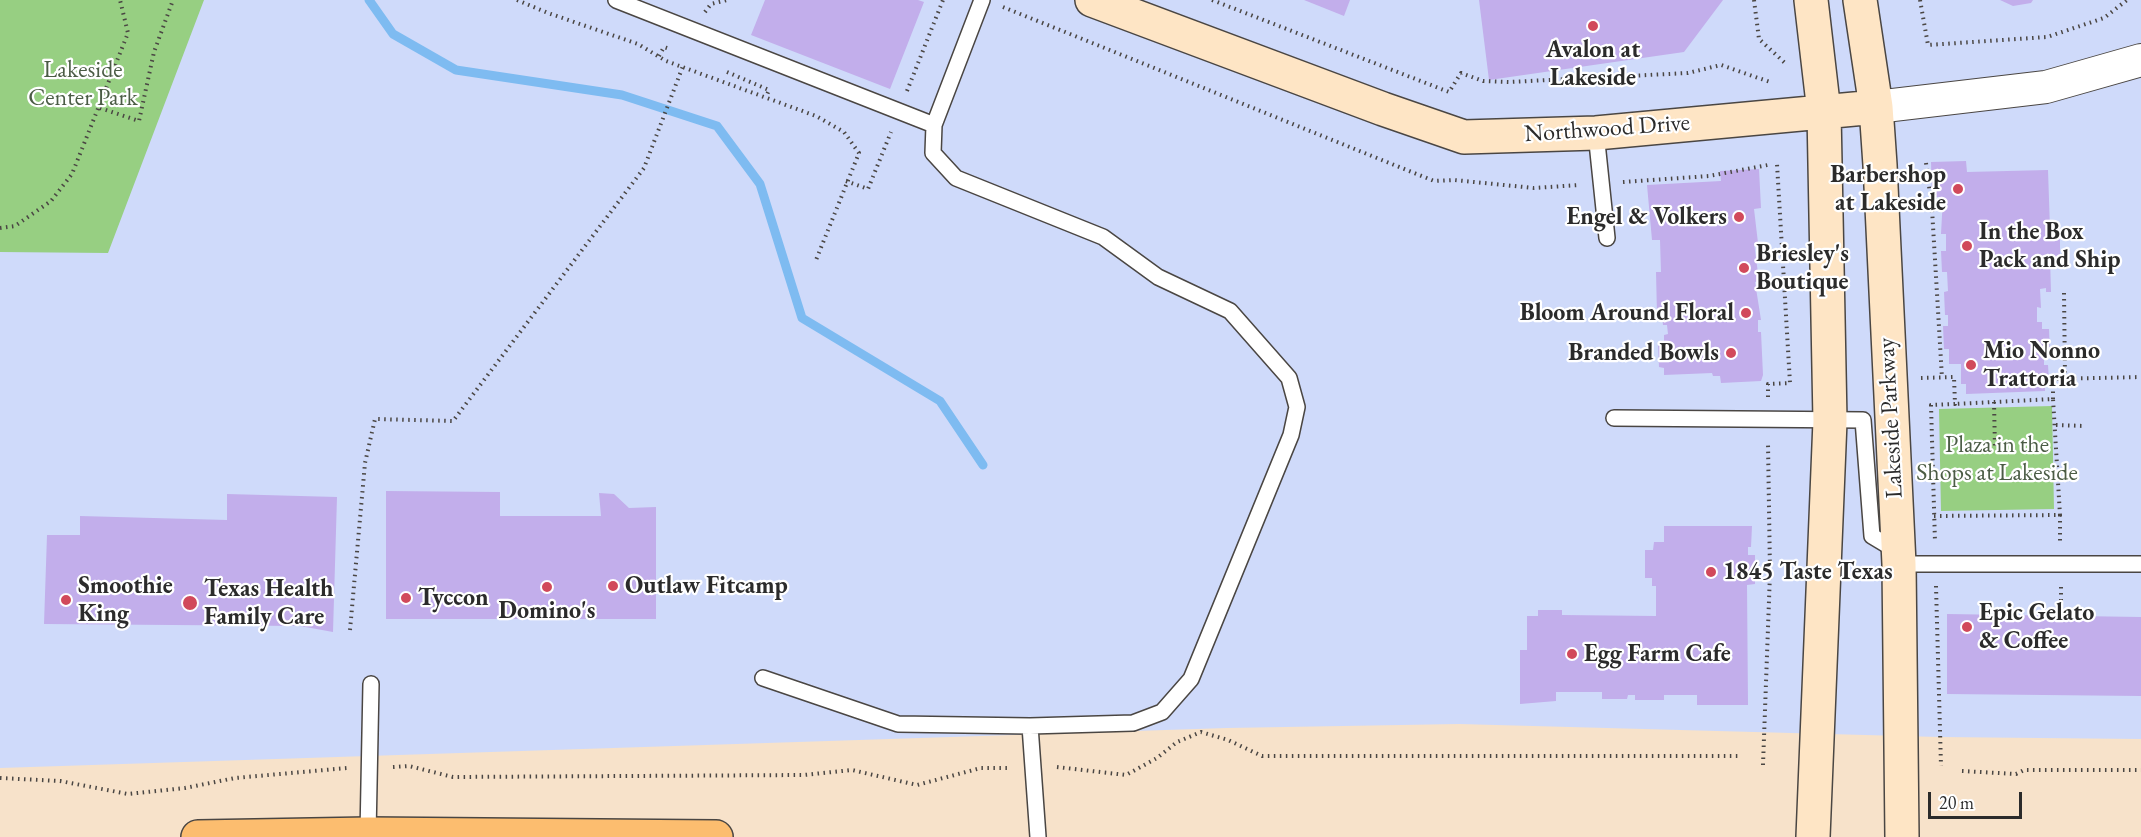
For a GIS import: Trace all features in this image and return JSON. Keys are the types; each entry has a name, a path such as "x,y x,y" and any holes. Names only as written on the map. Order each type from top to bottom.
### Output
{"main road":[{"path":"198,837 716,837"}],"street":[{"name":"Northwood Drive","path":"1092,0 1383,109 1464,136 1596,133 1876,107 2046,87 2141,60"},
{"path":"1811,0 1824,112 1830,422 1813,837"},
{"name":"Lakeside Parkway","path":"1860,0 1876,107 1898,558 1902,837"}],"lane":[{"path":"616,0 934,124"},
{"path":"763,678 897,724 1030,726 1133,723 1162,712 1191,679 1291,435 1297,407 1289,378 1230,311 1158,277 1103,237 956,178 933,153 934,124 982,0"},
{"path":"1596,133 1607,238"},
{"path":"1614,418 1830,422 1863,420 1872,536 1898,558 2141,564"},
{"path":"368,836 371,684"},
{"path":"1030,726 1038,837"}],"path":[{"path":"0,228 15,226 51,201 72,174 128,33 120,0"},
{"path":"100,108 139,121 154,52 173,0"},
{"path":"517,0 548,14 638,44 666,61 816,116 844,132 860,153 816,260"},
{"path":"1212,0 1449,92 1461,73 1483,81 1509,82 1688,73 1721,64 1770,82"},
{"path":"1754,0 1759,39 1785,63"},
{"path":"1920,0 1928,45 2047,38 2104,18 2127,0"},
{"path":"659,56 664,47 675,50"},
{"path":"350,630 365,463 375,419 453,421 644,168 683,66"},
{"path":"717,67 769,90 766,97"},
{"path":"1926,163 1942,378"},
{"path":"1763,765 1770,573 1767,477 1768,384 1790,383 1777,164"},
{"path":"2064,293 2065,378"},
{"path":"1934,516 2060,515 2053,399 2054,379 2141,377"},
{"path":"1954,404 2053,399"},
{"path":"1994,402 1995,449"},
{"path":"2056,425 2085,426"},
{"path":"0,778 60,781 128,794 185,788 235,778 409,766 453,777 804,775 852,770 916,785 981,768 1070,766 1126,776 1157,758 1177,742 1201,732 1228,740 1262,756 1741,756"},
{"path":"1962,771 2016,774 2024,770 2141,770"}],"shaded area":[{"path":"0,0 2141,0 2141,739 1939,737 1459,724 1227,728 0,768"}],"green space":[{"name":"Lakeside Center Park","path":"0,0 204,0 108,253 0,252"},
{"name":"Plaza in the Shops at Lakeside","path":"2052,406 2054,509 1941,511 1939,409"}],"building":[{"path":"765,0 918,0 924,2 890,89 751,35"},
{"path":"1304,0 1350,0 1344,16"},
{"name":"Avalon at Lakeside","path":"1479,0 1723,0 1684,52 1489,80"},
{"path":"2000,0 2033,0 2031,3 2013,6"},
{"path":"1966,161 1967,172 2048,170 2050,229 2060,229 2060,257 2050,258 2051,292 2046,292 2046,288 2040,289 2041,308 2037,307 2037,322 2042,322 2042,329 2049,329 2050,355 2044,355 2044,365 2048,365 2049,381 2045,381 2045,391 1966,394 1966,384 1961,384 1961,364 1949,364 1949,349 1944,349 1943,326 1948,326 1944,292 1948,291 1947,272 1942,272 1941,251 1946,251 1946,234 1941,234 1943,197 1932,197 1931,162"},
{"path":"1759,169 1761,208 1754,209 1758,243 1754,243 1759,281 1755,282 1761,320 1758,320 1758,332 1761,332 1763,375 1761,381 1721,383 1720,376 1713,376 1712,373 1664,375 1664,368 1659,367 1658,342 1664,342 1664,335 1668,334 1667,325 1663,325 1662,315 1657,315 1656,272 1661,272 1660,240 1652,240 1647,185 1721,181 1720,171"},
{"path":"386,491 500,492 500,516 601,516 599,493 614,494 629,508 656,507 656,619 386,619"},
{"path":"227,494 337,497 333,632 300,626 44,624 47,535 80,535 80,516 227,520"},
{"path":"1664,526 1752,526 1751,547 1748,547 1748,555 1755,555 1755,584 1747,585 1748,705 1697,705 1697,695 1664,695 1664,700 1635,700 1635,695 1628,695 1627,699 1602,699 1602,692 1556,692 1556,701 1520,704 1520,650 1527,650 1527,616 1538,616 1538,610 1562,610 1562,615 1656,616 1656,586 1652,586 1652,578 1645,578 1645,550 1653,550 1654,542 1664,542"},
{"path":"1947,614 2141,617 2141,696 1947,694"}],"waterway":[{"path":"369,0 393,34 456,70 622,95 717,126 760,184 802,318 940,401 983,465"}],"place":[{"name":"Avalon at Lakeside","path":"1593,26"},
{"name":"Barbershop at Lakeside","path":"1958,189"},
{"name":"Engel & Volkers","path":"1739,217"},
{"name":"In the Box Pack and Ship","path":"1967,246"},
{"name":"Briesley's Boutique","path":"1744,268"},
{"name":"Bloom Around Floral","path":"1746,313"},
{"name":"Branded Bowls","path":"1731,353"},
{"name":"Mio Nonno Trattoria","path":"1971,365"},
{"name":"1845 Taste Texas","path":"1711,572"},
{"name":"Outlaw Fitcamp","path":"613,586"},
{"name":"Domino's","path":"547,587"},
{"name":"Tyccon","path":"406,598"},
{"name":"Smoothie King","path":"66,600"},
{"name":"Texas Health Family Care","path":"190,603"},
{"name":"Epic Gelato & Coffee","path":"1967,627"},
{"name":"Egg Farm Cafe","path":"1572,654"}]}
